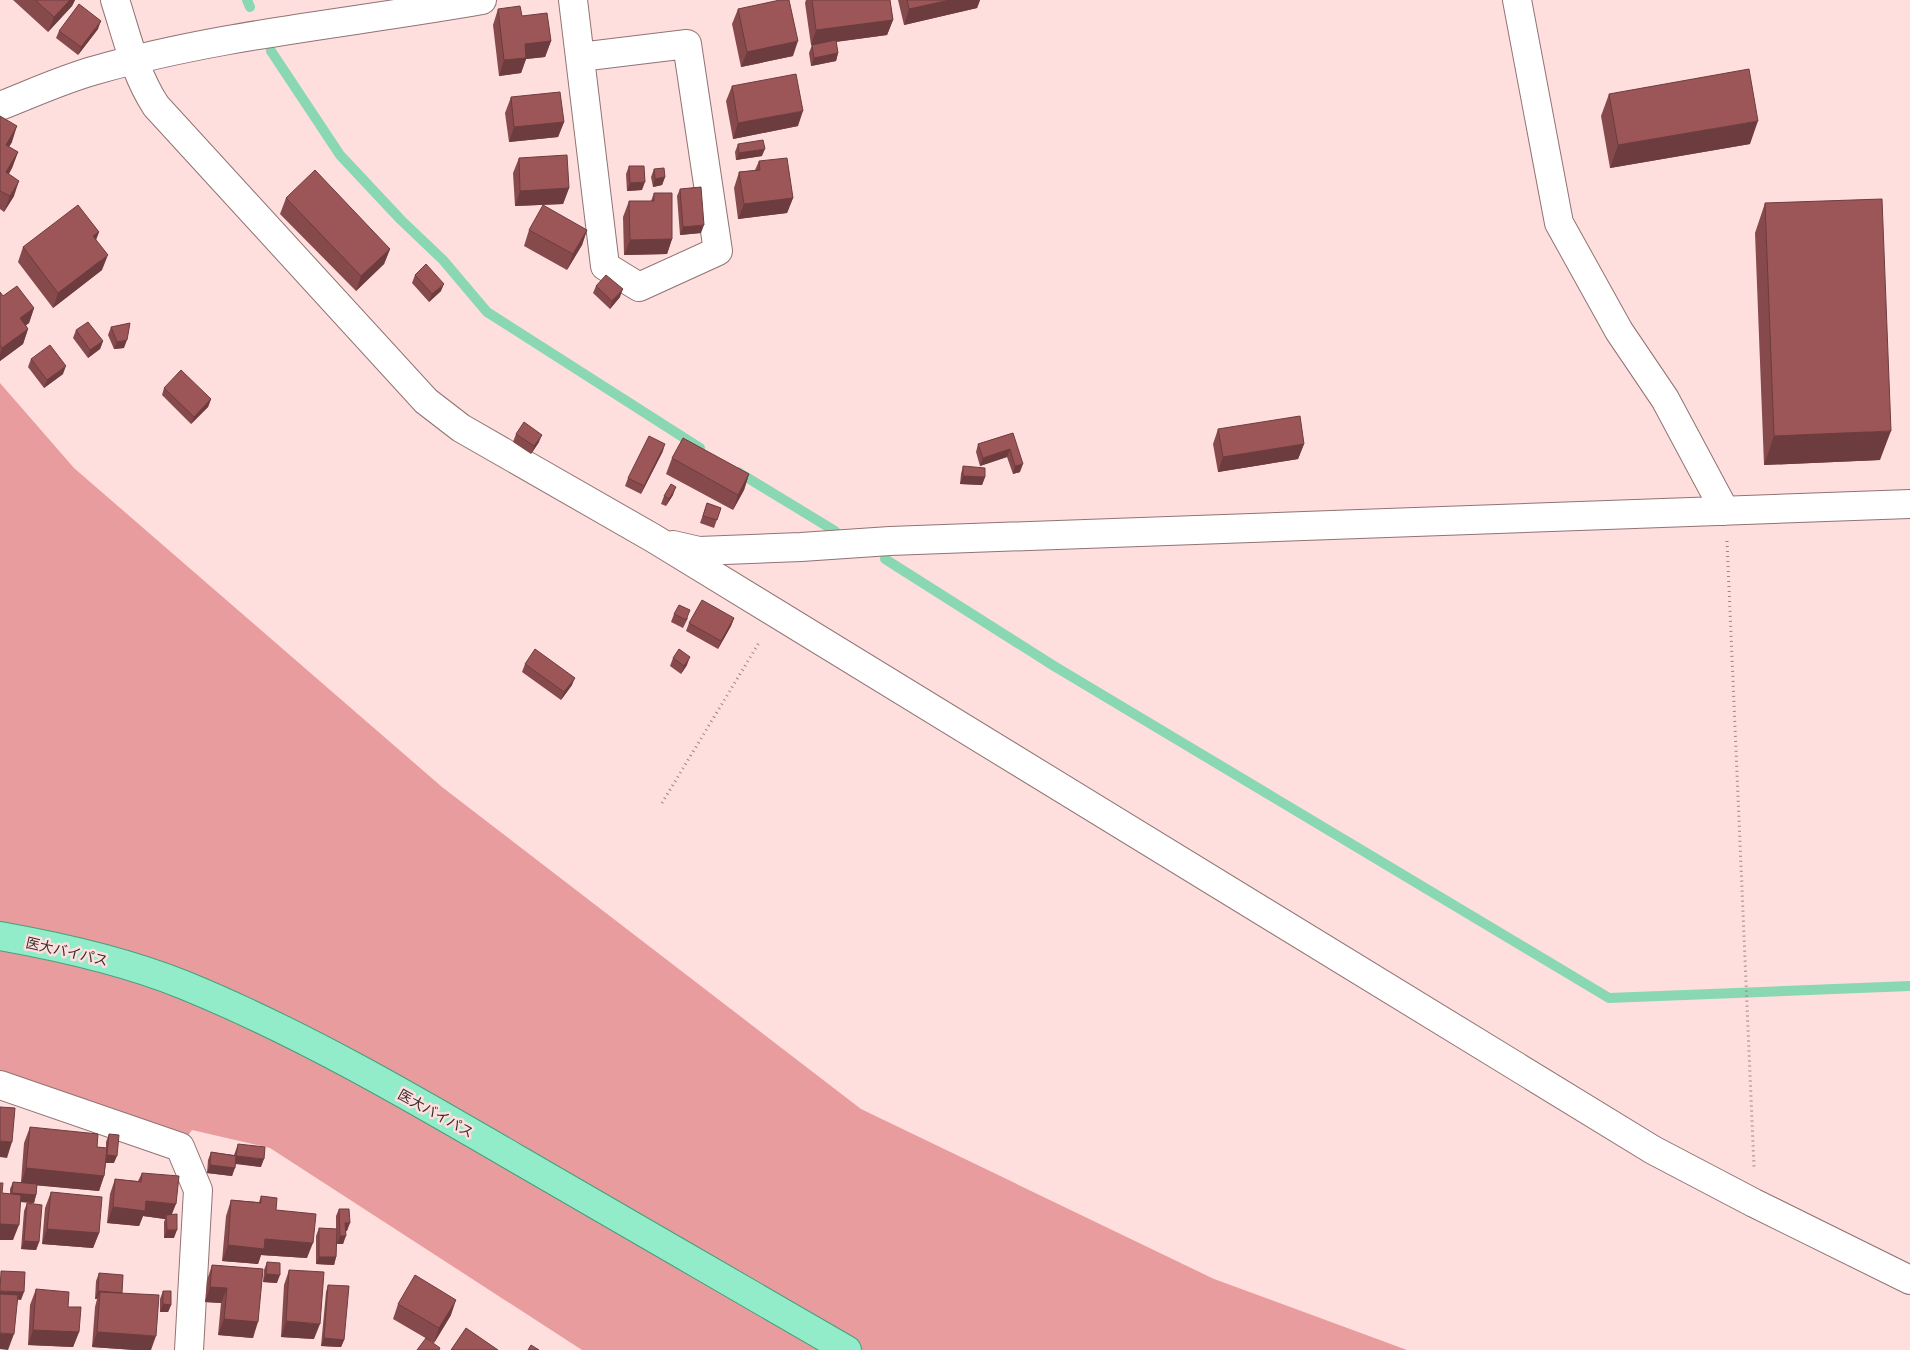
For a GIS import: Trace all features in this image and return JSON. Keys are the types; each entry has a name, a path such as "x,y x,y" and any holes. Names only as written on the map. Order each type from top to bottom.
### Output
{"main road":[{"name":"医大バイパス","path":"0,936 62,947 182,984 322,1050 467,1130 847,1350"}],"street":[{"path":"115,0 134,61 144,86 156,106 426,401 461,428 642,531 1646,1145 1754,1203 1910,1280"},
{"path":"0,106 94,70 225,40 482,0"},
{"path":"573,0 605,266 639,288 718,251 687,44 580,57"},
{"path":"1517,0 1559,223 1619,331 1665,399 1725,511"},
{"path":"642,531 679,547 700,551 800,548 890,541 1910,504"},
{"path":"0,1085 180,1147 198,1190 189,1350"}],"path":[{"path":"1725,511 1746,1007 1756,1190 1754,1203"},
{"path":"662,803 777,614"}],"shaded area":[{"path":"0,383 74,468 442,787 861,1109 1214,1279 1407,1350 582,1350 270,1148 192,1130 180,1147 0,1078"}],"building":[{"path":"35,0 70,0 54,17"},
{"path":"780,0 789,0 798,41 747,52 738,9"},
{"path":"812,0 890,0 893,20 816,30"},
{"path":"907,0 950,0 909,9"},
{"path":"79,4 101,21 81,47 59,31"},
{"path":"520,6 522,16 547,13 551,41 525,44 526,58 504,60 498,9"},
{"path":"836,40 838,53 814,58 812,45"},
{"path":"1749,69 1758,121 1618,145 1609,94"},
{"path":"796,74 803,111 738,123 732,86"},
{"path":"560,92 564,122 514,127 511,97"},
{"path":"0,116 17,126 6,145 18,152 6,172 19,181 10,196 0,191"},
{"path":"763,140 765,149 739,153 738,144"},
{"path":"567,155 569,188 520,191 519,158"},
{"path":"787,158 793,198 744,204 739,172 760,170 759,161"},
{"path":"629,166 644,166 645,182 630,183"},
{"path":"664,168 665,177 655,179 654,169"},
{"path":"315,170 390,249 361,276 286,198"},
{"path":"701,187 704,225 683,227 680,189"},
{"path":"654,193 672,193 672,239 630,240 629,201 654,201"},
{"path":"1882,199 1891,431 1774,436 1765,203"},
{"path":"78,205 99,232 93,236 108,255 58,293 23,247"},
{"path":"543,205 587,230 573,254 529,230"},
{"path":"426,264 444,284 432,294 415,275"},
{"path":"606,275 623,289 612,301 596,286"},
{"path":"17,286 34,308 20,318 28,329 2,348 0,345 0,292 3,296"},
{"path":"88,322 103,341 90,350 76,330"},
{"path":"130,323 127,340 117,342 111,327"},
{"path":"50,345 66,366 47,380 31,359"},
{"path":"181,370 211,399 194,417 164,388"},
{"path":"1300,416 1304,444 1223,457 1218,429"},
{"path":"524,422 542,435 534,446 516,434"},
{"path":"1013,433 1023,464 1015,466 1010,449 983,458 978,444"},
{"path":"649,436 665,444 644,486 628,478"},
{"path":"683,438 749,474 738,495 672,458"},
{"path":"963,466 985,468 985,477 963,476"},
{"path":"671,484 676,487 669,499 664,496"},
{"path":"707,503 721,508 717,520 703,516"},
{"path":"702,600 734,618 721,641 689,623"},
{"path":"679,605 690,610 686,620 674,614"},
{"path":"535,649 575,678 564,692 525,664"},
{"path":"679,649 690,657 684,666 673,658"},
{"path":"0,1107 15,1108 12,1142 0,1141"},
{"path":"30,1127 98,1134 97,1147 107,1148 104,1176 26,1168"},
{"path":"109,1134 119,1135 117,1156 107,1155"},
{"path":"238,1144 265,1147 264,1159 236,1156"},
{"path":"211,1152 236,1156 235,1168 210,1165"},
{"path":"142,1173 179,1176 176,1204 146,1201 145,1211 113,1207 115,1179 141,1182"},
{"path":"13,1182 37,1184 36,1195 12,1193"},
{"path":"0,1183 3,1183 2,1193 21,1195 19,1225 0,1224"},
{"path":"51,1192 102,1197 99,1233 47,1229"},
{"path":"261,1196 277,1198 276,1210 316,1214 313,1243 265,1239 264,1249 228,1245 231,1200 261,1203"},
{"path":"27,1203 42,1205 39,1242 24,1241"},
{"path":"339,1209 349,1209 350,1223 345,1223 346,1236 340,1236"},
{"path":"177,1214 177,1230 167,1230 166,1215"},
{"path":"319,1228 337,1229 336,1257 319,1257"},
{"path":"267,1262 280,1263 280,1275 266,1274"},
{"path":"212,1265 263,1269 258,1322 224,1319 227,1288 210,1287"},
{"path":"289,1270 324,1272 320,1324 286,1321"},
{"path":"1,1271 25,1272 24,1292 0,1291"},
{"path":"99,1273 123,1275 122,1293 98,1291"},
{"path":"415,1275 456,1300 439,1328 398,1304"},
{"path":"328,1285 349,1286 344,1340 324,1338"},
{"path":"36,1289 69,1292 68,1307 81,1307 79,1332 33,1330"},
{"path":"163,1291 171,1291 171,1305 163,1304"},
{"path":"100,1292 159,1295 156,1336 97,1332"},
{"path":"0,1294 18,1295 14,1334 0,1333"},
{"path":"466,1328 498,1350 451,1350"},
{"path":"426,1338 440,1348 439,1350 417,1350"},
{"path":"531,1345 539,1350 528,1350"}],"waterway":[{"path":"247,0 250,7"},
{"path":"271,51 340,155 401,220 443,260 487,312 700,448"},
{"path":"738,472 835,531"},
{"path":"885,559 1054,666 1609,998 1910,986"}]}
